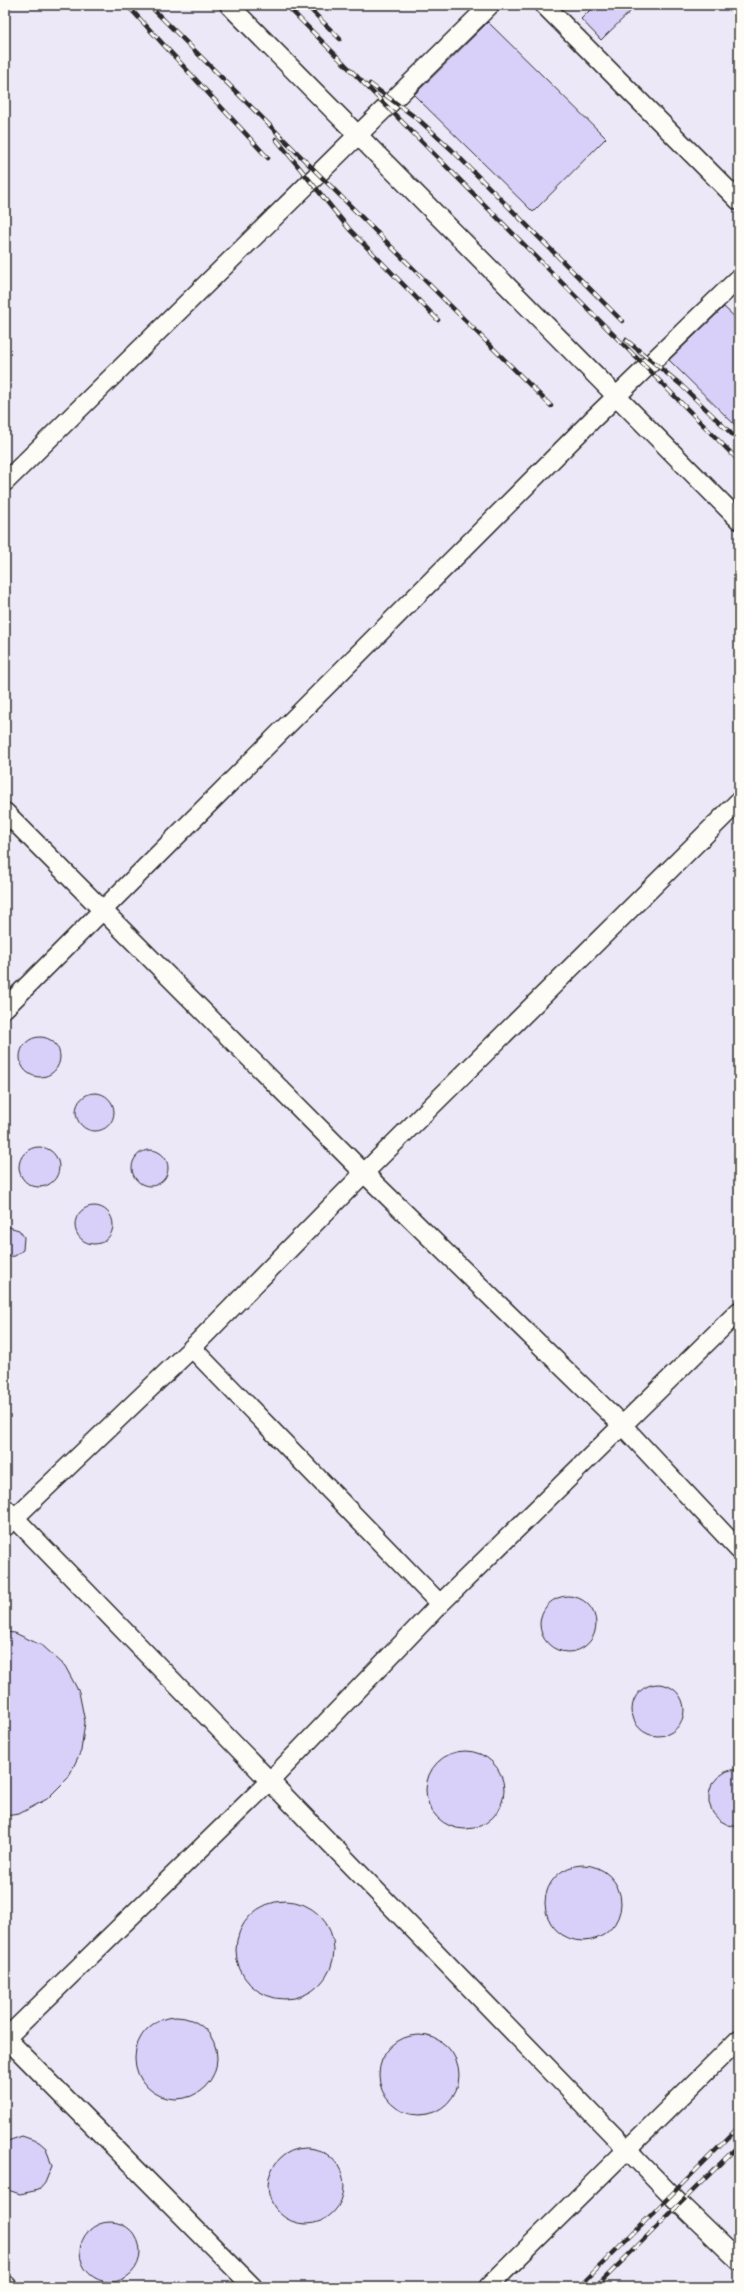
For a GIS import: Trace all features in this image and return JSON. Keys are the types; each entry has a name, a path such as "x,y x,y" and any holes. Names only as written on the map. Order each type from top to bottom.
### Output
{"lane":[{"path":"229,5 739,520"},
{"path":"5,482 319,175 357,134 490,5"},
{"path":"544,5 739,201"},
{"path":"5,1008 104,911 576,435 617,398 739,278"},
{"path":"739,801 364,1173 192,1348 8,1518 271,1780 627,2150 739,2261"},
{"path":"5,812 364,1173 622,1425 739,1550"},
{"path":"253,2287 6,2038 271,1780 440,1604 739,1311"},
{"path":"192,1348 440,1604"},
{"path":"488,2287 739,2039"},
{"path":"5,2284 8,2287"}],"shaded area":[{"path":"5,5 739,5 739,2287 5,2287"}],"building":[{"path":"595,5 637,5 601,40 581,19"},
{"path":"488,22 606,138 533,212 414,95"},
{"path":"724,307 739,321 739,429 669,360"},
{"path":"44,1037 51,1040 57,1046 60,1057 59,1065 51,1074 44,1077 36,1077 29,1074 21,1065 20,1053 23,1046 32,1038"},
{"path":"91,1093 99,1093 109,1098 113,1105 113,1119 109,1126 99,1131 91,1131 81,1126 79,1123 76,1116 76,1108 81,1098 84,1096"},
{"path":"43,1147 50,1150 56,1156 59,1167 58,1175 50,1184 43,1187 35,1187 28,1184 20,1175 19,1163 22,1156 31,1148"},
{"path":"150,1150 160,1153 165,1158 168,1168 165,1178 160,1183 150,1186 140,1183 135,1178 132,1168 135,1158 140,1153"},
{"path":"94,1206 107,1212 113,1225 107,1238 94,1244 81,1238 75,1225 81,1212"},
{"path":"5,1226 19,1230 24,1237 23,1250 15,1256 5,1257"},
{"path":"568,1596 579,1598 588,1604 594,1613 596,1624 594,1635 588,1644 579,1650 568,1652 557,1650 548,1644 542,1635 540,1624 542,1613 548,1604 557,1598"},
{"path":"5,1632 15,1633 43,1646 65,1666 79,1692 85,1722 81,1751 68,1778 47,1799 19,1814 5,1816"},
{"path":"658,1684 668,1686 676,1692 682,1700 684,1710 682,1720 676,1728 668,1734 658,1736 648,1734 640,1728 634,1720 632,1710 634,1700 640,1692 648,1686"},
{"path":"457,1751 473,1751 487,1757 498,1768 504,1782 504,1798 498,1812 487,1823 473,1829 457,1829 443,1823 432,1812 426,1798 426,1782 432,1768 443,1757"},
{"path":"739,1768 739,1827 728,1825 719,1820 713,1813 709,1803 709,1794 712,1784 718,1777 727,1771"},
{"path":"583,1865 598,1868 610,1876 618,1888 621,1903 618,1918 610,1930 598,1938 583,1941 568,1938 556,1930 548,1918 545,1903 548,1888 556,1876 568,1868"},
{"path":"285,1901 304,1905 320,1915 330,1931 334,1950 330,1969 320,1985 304,1995 285,1999 266,1995 250,1985 240,1969 236,1950 240,1931 250,1915 266,1905"},
{"path":"168,2017 184,2017 199,2024 210,2035 217,2050 217,2066 214,2074 205,2087 192,2096 184,2099 168,2099 153,2092 142,2081 135,2066 135,2050 142,2035 153,2024"},
{"path":"419,2035 434,2038 447,2047 456,2060 459,2075 456,2090 447,2103 434,2112 419,2115 404,2112 391,2103 382,2090 379,2075 382,2060 391,2047 404,2038"},
{"path":"22,2136 39,2142 46,2148 52,2166 45,2183 39,2190 20,2194 5,2189 5,2142"},
{"path":"299,2148 313,2148 327,2154 338,2165 344,2179 344,2193 341,2201 333,2213 327,2218 313,2224 299,2224 285,2218 274,2207 268,2193 268,2179 274,2165 285,2154"},
{"path":"104,2222 116,2222 127,2227 135,2235 140,2246 138,2264 127,2277 116,2282 104,2282 93,2277 85,2269 80,2258 80,2246 85,2235 93,2227"}],"railway":[{"path":"127,5 268,158"},
{"path":"149,5 551,406"},
{"path":"286,5 739,461"},
{"path":"306,5 340,39"},
{"path":"370,84 419,120 452,150 622,321"},
{"path":"276,139 350,230 438,320"},
{"path":"626,340 680,384 739,441"},
{"path":"579,2287 739,2127"},
{"path":"596,2287 739,2145"}]}
